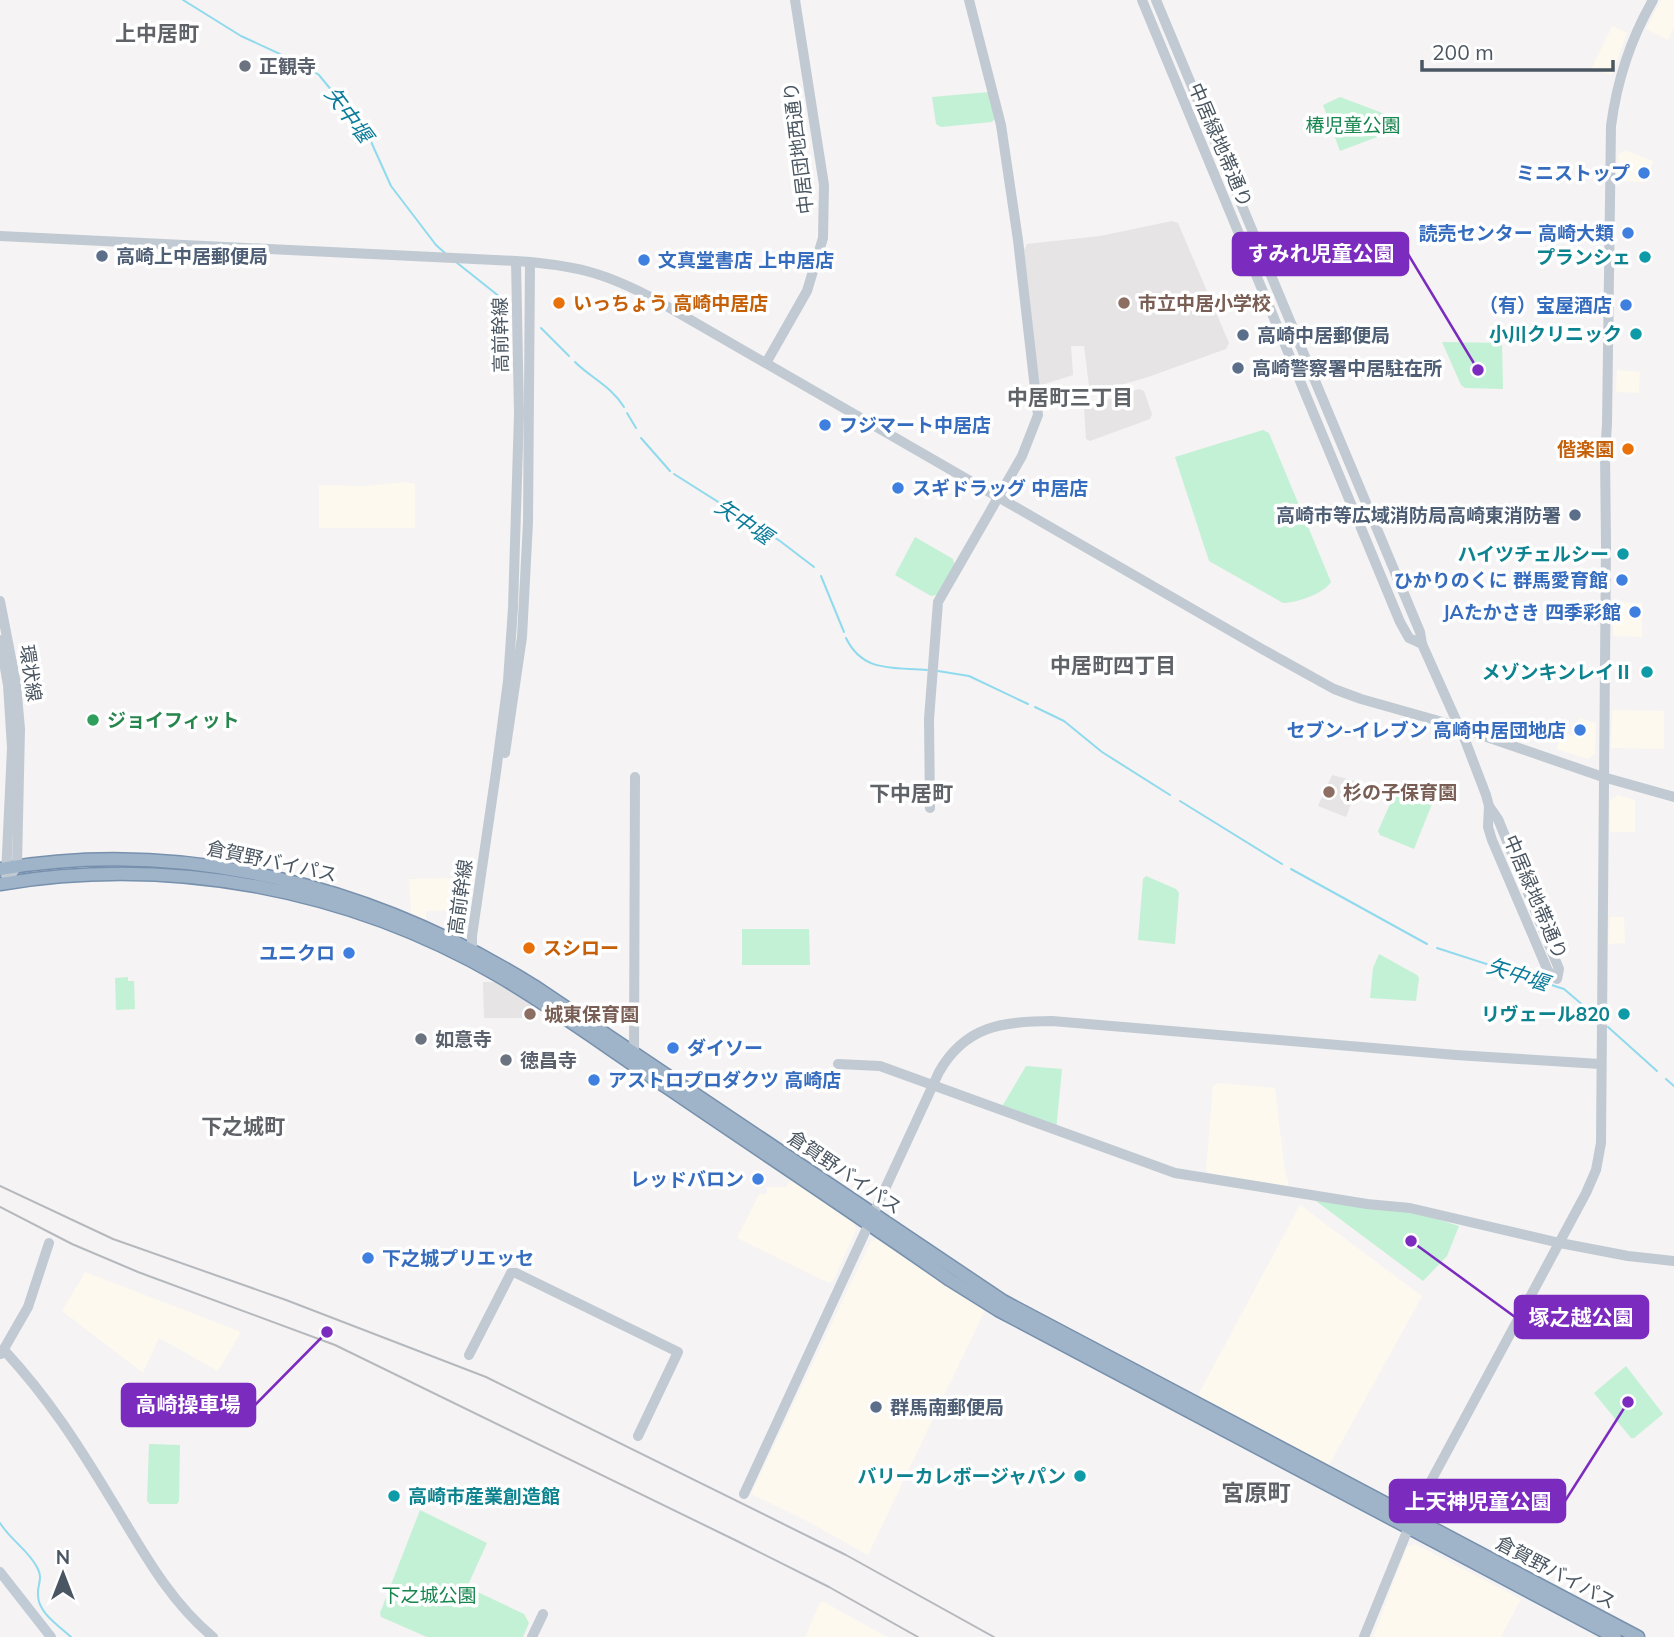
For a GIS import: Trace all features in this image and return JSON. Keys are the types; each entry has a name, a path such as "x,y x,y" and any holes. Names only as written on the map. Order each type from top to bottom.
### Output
{"highway":[{"name":"倉賀野バイパス","path":"8,867 66,861 171,862 256,874 317,887 399,916 534,986 634,1059 871,1219 1003,1301 1410,1522 1615,1637"},
{"name":"倉賀野バイパス","path":"4,883 67,876 130,874 171,875 255,884 359,912 473,954"},
{"name":"倉賀野バイパス","path":"1410,1522 1638,1637"}],"main road":[{"path":"0,1572 51,1637"}],"street":[{"name":"中居団地西通り","path":"766,363 807,291 823,238 824,185 795,0"},
{"path":"930,808 929,719 938,602 1022,456 1038,415 1018,240 1001,125 969,0"},
{"name":"中居緑地帯通り","path":"1142,0 1400,622 1409,638 1422,644"},
{"name":"中居緑地帯通り","path":"1156,0 1420,632 1422,644 1460,728 1489,806 1498,819 1559,969 1557,979 1548,971 1492,840 1488,827 1489,806"},
{"path":"1364,1637 1410,1522 1560,1243 1596,1170 1601,1143 1605,453 1611,126 1615,95 1629,50 1653,0"},
{"path":"0,236 516,261 574,267 615,279 1334,689 1460,728 1603,777 1674,797"},
{"name":"高前幹線","path":"473,954 513,608 519,414 516,261"},
{"name":"高前幹線","path":"473,954 522,637 528,509 530,262"},
{"name":"環状線","path":"0,601 13,662 19,707 20,751 4,883"},
{"name":"環状線","path":"0,640 8,685 12,748 8,867"},
{"path":"634,1059 635,777"},
{"path":"744,1494 933,1086 947,1059 962,1043 979,1031 1015,1021 1052,1021 1457,1055 1600,1063"},
{"path":"838,1064 873,1065 1175,1173 1367,1204 1410,1208 1560,1243 1628,1256 1674,1261"},
{"path":"49,1243 28,1307 2,1353 31,1379 65,1423 174,1599 213,1637"},
{"path":"469,1354 511,1273 597,1311 678,1352 638,1436"},
{"path":"532,1637 543,1614"}],"shaded area":[{"path":"1661,0 1674,0 1674,28 1668,40 1646,29"},
{"path":"1612,26 1627,33 1612,75 1591,69"},
{"path":"1625,150 1653,161 1646,182 1619,181 1618,155"},
{"path":"1172,221 1178,223 1229,343 1226,349 1090,394 1084,346 1071,346 1073,375 1039,386 1024,250 1027,244 1100,236"},
{"path":"1617,370 1640,372 1639,393 1616,392"},
{"path":"1139,389 1144,391 1152,414 1150,419 1090,441 1086,439 1084,407"},
{"path":"405,482 415,484 415,528 319,528 319,485 367,486"},
{"path":"1613,602 1642,603 1642,637 1613,636"},
{"path":"1612,710 1664,711 1664,749 1611,748"},
{"path":"1579,718 1596,723 1595,754 1588,759 1556,749 1562,732 1573,736"},
{"path":"1332,775 1359,782 1346,817 1318,806"},
{"path":"1618,795 1635,800 1635,832 1610,832 1610,800"},
{"path":"462,878 465,881 464,910 426,911 426,920 411,913 409,879"},
{"path":"1610,917 1624,917 1625,943 1608,944"},
{"path":"483,982 496,982 533,1006 533,1018 484,1018"},
{"path":"1217,1083 1275,1088 1285,1172 1289,1183 1286,1186 1209,1173 1206,1170 1213,1086"},
{"path":"791,1179 854,1222 856,1230 833,1281 829,1283 737,1238 759,1194 767,1194 767,1187 786,1187"},
{"path":"1300,1205 1422,1296 1329,1465 1198,1395"},
{"path":"880,1239 985,1310 868,1555 751,1494 871,1241"},
{"path":"85,1272 239,1331 240,1334 218,1371 159,1338 143,1373 62,1311"},
{"path":"1415,1544 1521,1599 1501,1637 1373,1637 1407,1547"},
{"path":"820,1602 824,1602 887,1637 805,1637"}],"green space":[{"path":"989,92 996,117 992,122 941,127 936,124 932,97"},
{"name":"椿児童公園","path":"1340,97 1385,114 1393,131 1340,151 1323,105"},
{"path":"1442,342 1502,343 1503,389 1465,388 1461,385"},
{"path":"1263,430 1269,433 1331,582 1316,594 1288,603 1283,603 1209,561 1175,457"},
{"path":"915,537 953,559 955,565 937,595 931,596 895,575"},
{"path":"1395,793 1432,804 1414,849 1380,835 1378,831"},
{"path":"1146,876 1176,889 1179,893 1175,944 1138,940 1143,879"},
{"path":"742,929 809,929 810,965 742,965"},
{"path":"1379,954 1417,975 1419,978 1416,1001 1370,998 1373,968"},
{"path":"128,977 128,981 134,981 135,1009 116,1010 115,978"},
{"path":"1026,1066 1062,1069 1056,1131 1000,1110"},
{"path":"1317,1198 1414,1212 1459,1226 1447,1256 1423,1281 1316,1201"},
{"path":"1626,1366 1663,1414 1634,1438 1631,1438 1594,1393"},
{"path":"149,1444 180,1445 177,1504 150,1504 147,1501"},
{"name":"下之城公園","path":"420,1510 487,1543 467,1587 524,1614 529,1623 523,1637 427,1637 381,1617 380,1613"}],"waterway":[{"name":"矢中堰","path":"183,0 241,36 304,65 319,75 368,135 391,186 436,245 446,254"},
{"name":"矢中堰","path":"456,262 505,301"},
{"name":"矢中堰","path":"541,328 569,356"},
{"name":"矢中堰","path":"575,362 613,393 624,407"},
{"name":"矢中堰","path":"627,413 636,428"},
{"name":"矢中堰","path":"641,438 670,471"},
{"name":"矢中堰","path":"674,474 780,541 814,567"},
{"name":"矢中堰","path":"821,576 844,632"},
{"name":"矢中堰","path":"846,638 853,649 870,663 891,668 927,670"},
{"name":"矢中堰","path":"938,671 969,676 1028,704"},
{"name":"矢中堰","path":"1035,707 1064,721 1102,752 1170,795"},
{"name":"矢中堰","path":"1180,801 1282,864"},
{"name":"矢中堰","path":"1291,869 1427,944"},
{"name":"矢中堰","path":"1437,948 1564,989 1591,1012"},
{"name":"矢中堰","path":"1608,1027 1657,1071"},
{"name":"矢中堰","path":"1666,1079 1674,1086"},
{"path":"0,1523 30,1556 38,1569 41,1608 71,1637"}],"railway":[{"path":"0,1186 113,1239 286,1300 486,1377 846,1555 994,1637"},
{"path":"0,1207 72,1244 138,1272 335,1345 829,1587 918,1637"}],"place":[{"name":"正観寺","path":"245,66"},
{"name":"ミニストップ","path":"1644,173"},
{"name":"読売センター 高崎大類","path":"1628,233"},
{"name":"高崎上中居郵便局","path":"102,256"},
{"name":"プランシェ","path":"1645,257"},
{"name":"文真堂書店 上中居店","path":"644,260"},
{"name":"いっちょう 高崎中居店","path":"559,303"},
{"name":"市立中居小学校","path":"1124,303"},
{"name":"（有）宝屋酒店","path":"1626,305"},
{"name":"小川クリニック","path":"1636,334"},
{"name":"高崎中居郵便局","path":"1243,335"},
{"name":"高崎警察署中居駐在所","path":"1238,368"},
{"name":"すみれ児童公園","path":"1478,370"},
{"name":"フジマート中居店","path":"825,425"},
{"name":"偕楽園","path":"1628,449"},
{"name":"スギドラッグ 中居店","path":"898,488"},
{"name":"高崎市等広域消防局高崎東消防署","path":"1575,515"},
{"name":"ハイツチェルシー","path":"1623,554"},
{"name":"ひかりのくに 群馬愛育館","path":"1622,580"},
{"name":"JAたかさき 四季彩館","path":"1635,612"},
{"name":"メゾンキンレイⅡ","path":"1647,672"},
{"name":"ジョイフィット","path":"93,720"},
{"name":"セブン-イレブン 高崎中居団地店","path":"1580,730"},
{"name":"杉の子保育園","path":"1329,792"},
{"name":"スシロー","path":"529,948"},
{"name":"ユニクロ","path":"349,953"},
{"name":"城東保育園","path":"530,1014"},
{"name":"リヴェール820","path":"1624,1014"},
{"name":"如意寺","path":"421,1039"},
{"name":"ダイソー","path":"673,1048"},
{"name":"徳昌寺","path":"506,1060"},
{"name":"アストロプロダクツ 高崎店","path":"594,1080"},
{"name":"レッドバロン","path":"758,1179"},
{"name":"塚之越公園","path":"1411,1241"},
{"name":"下之城プリエッセ","path":"368,1258"},
{"name":"高崎操車場","path":"327,1332"},
{"name":"上天神児童公園","path":"1628,1402"},
{"name":"群馬南郵便局","path":"876,1407"},
{"name":"バリーカレボージャパン","path":"1080,1476"},
{"name":"高崎市産業創造館","path":"394,1496"}],"district":[{"name":"上中居町","path":"157,33"},
{"name":"中居町三丁目","path":"1070,397"},
{"name":"中居町四丁目","path":"1113,665"},
{"name":"下中居町","path":"911,793"},
{"name":"下之城町","path":"243,1126"},
{"name":"宮原町","path":"1256,1492"}]}
